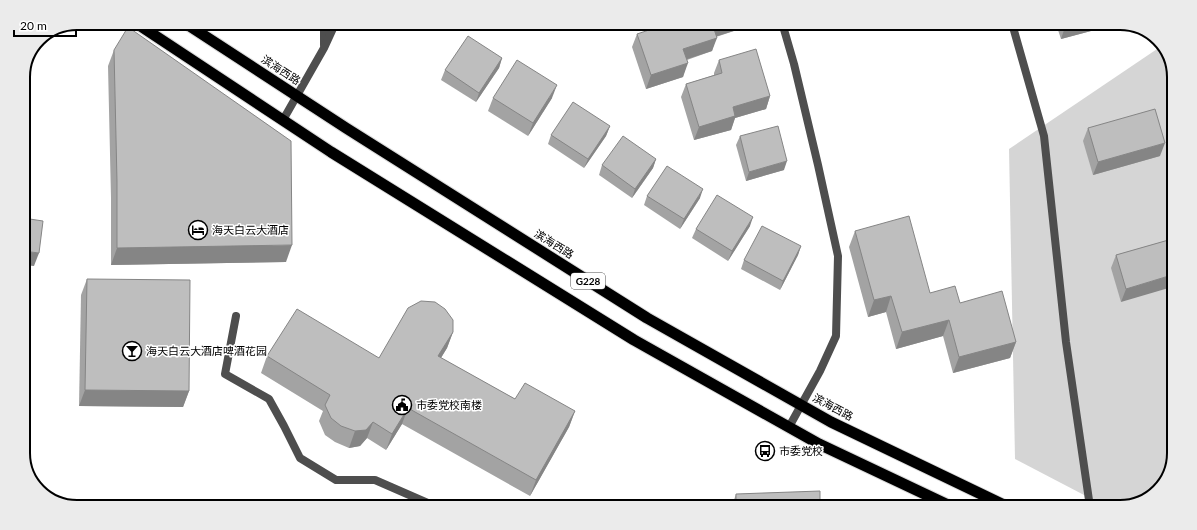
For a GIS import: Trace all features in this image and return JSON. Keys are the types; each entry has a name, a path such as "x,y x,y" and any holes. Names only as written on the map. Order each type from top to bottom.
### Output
{"highway":[{"name":"G228","path":"147,30 331,152 634,340 819,444 937,500"},
{"name":"滨海西路","path":"196,30 647,318 831,422 993,500"}],"street":[{"path":"324,30 324,48"},
{"path":"283,120 333,30"},
{"path":"784,30 794,64 838,256 836,336 820,371 789,427"},
{"path":"1014,30 1044,136 1066,342 1089,500"},
{"path":"236,316 225,374 269,399 300,458 336,480 375,480 421,500"}],"shaded area":[{"path":"1157,49 1159,51 1165,62 1167,74 1167,453 1163,471 1157,482 1146,492 1135,498 1120,500 1094,500 1015,459 1009,149"}],"building":[{"path":"126,30 132,30 291,141 292,245 117,248 114,50"},
{"path":"649,30 714,30 717,38 683,49 688,63 651,75 637,34"},
{"path":"468,36 502,58 479,93 445,70"},
{"path":"756,49 770,96 733,107 735,116 699,127 686,84 722,73 719,60"},
{"path":"517,60 557,85 533,123 493,98"},
{"path":"573,102 610,126 588,159 551,135"},
{"path":"1155,109 1165,143 1098,162 1088,128"},
{"path":"778,126 787,161 749,172 740,136"},
{"path":"623,136 656,159 635,189 602,165"},
{"path":"667,166 703,189 684,219 647,196"},
{"path":"717,195 753,217 732,251 696,229"},
{"path":"909,216 930,293 955,286 960,303 1002,291 1016,342 959,357 949,320 902,332 891,296 874,300 855,231"},
{"path":"30,219 43,221 39,253 30,252"},
{"path":"762,226 801,246 783,281 744,260"},
{"path":"1167,240 1167,277 1126,289 1116,255"},
{"name":"海天白云大酒店啤酒花园","path":"87,279 190,280 189,391 85,390"},
{"name":"市委党校南楼","path":"421,301 435,302 445,309 453,320 453,332 438,356 515,399 525,383 575,411 536,480 408,408 392,434 373,422 366,430 355,431 341,426 331,418 325,405 330,395 267,356 297,309 379,358 408,308"},
{"path":"820,491 820,500 736,500 736,494"}],"place":[{"name":"海天白云大酒店","path":"198,230"},
{"name":"海天白云大酒店啤酒花园","path":"132,351"},
{"name":"市委党校南楼","path":"402,405"},
{"name":"市委党校","path":"765,451"}]}
